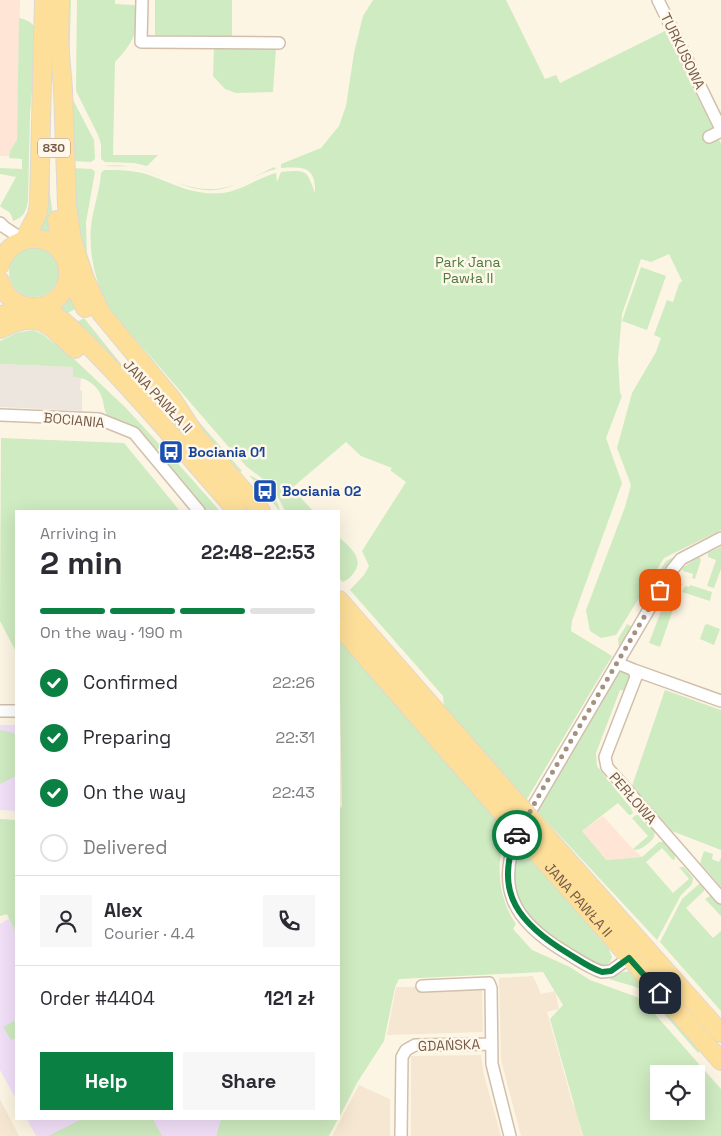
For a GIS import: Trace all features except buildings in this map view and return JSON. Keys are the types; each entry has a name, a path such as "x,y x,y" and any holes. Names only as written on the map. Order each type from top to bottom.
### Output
{"main road":[{"name":"830","path":"0,260 12,246 24,240 39,204 44,0"},
{"name":"830","path":"60,0 54,186 62,254 68,272"},
{"path":"59,41 63,89 67,206 72,240 85,279 101,313 172,399 198,439"},
{"path":"24,240 35,238 46,241 55,246 62,254"},
{"path":"0,316 51,303 60,295 66,284 68,272"},
{"name":"JANA PAWŁA II","path":"68,272 84,306 98,328 144,383 198,439 260,510"},
{"name":"JANA PAWŁA II","path":"0,281 8,297 16,303 50,311 62,320 106,363 236,510"},
{"path":"0,329 30,318 47,324 111,383 143,404"},
{"name":"JANA PAWŁA II","path":"340,601 721,1033"},
{"name":"JANA PAWŁA II","path":"340,627 721,1061"}],"street":[{"path":"142,0 141,42 278,43"},
{"name":"TURKUSOWA","path":"658,0 721,130"},
{"path":"709,137 721,130"},
{"path":"0,223 24,240"},
{"name":"BOCIANIA","path":"0,414 99,419 134,433 198,510"},
{"path":"629,958 611,971 602,972 540,936 520,915 514,904 508,879 513,844 672,570 681,559 721,538"},
{"path":"617,663 721,700"},
{"name":"PERŁOWA","path":"634,670 636,677 605,757 605,763 610,772 721,898"},
{"path":"0,711 15,711"},
{"path":"422,986 489,983 492,988 491,1044 494,1079 510,1136"},
{"name":"GDAŃSKA","path":"401,1136 402,1057 406,1050 415,1045 491,1044"}],"shaded area":[{"path":"0,0 20,0 17,141 10,151 10,156 0,156"},
{"path":"0,364 73,367 81,377 82,411 0,407"},
{"path":"0,725 15,725 15,811 0,810"},
{"path":"603,816 642,857 605,860 582,831"},
{"path":"10,918 15,930 15,1097 0,1070 0,924"},
{"path":"533,976 541,994 555,991 559,1009 547,1012 573,1105 588,1102 592,1119 579,1123 582,1136 521,1136 501,1060 499,978"},
{"path":"396,987 477,987 482,989 483,1032 387,1035"},
{"path":"481,1055 484,1075 501,1136 411,1136 411,1056"},
{"path":"359,1085 390,1099 390,1136 332,1136"},
{"path":"0,1099 19,1136 0,1136"},
{"path":"28,1120 221,1120 216,1136 36,1136"}],"green space":[{"path":"68,0 71,0 69,71 72,98 94,140 95,159 91,162 72,161 66,59"},
{"path":"77,0 115,0 115,4 134,5 136,9 135,33 127,48 115,62 113,155 158,155 147,166 134,163 105,162 101,159 101,144 98,135 76,91"},
{"path":"155,0 232,0 232,36 155,35"},
{"name":"Park Jana Pawła II","path":"373,0 506,0 545,79 556,75 560,83 665,31 721,144 721,530 664,558 616,635 601,638 590,631 586,610 625,507 631,485 617,448 632,393 656,352 661,338 654,335 667,300 673,302 679,284 682,281 669,254 651,262 641,259 622,314 618,359 620,393 622,396 606,438 622,483 572,621 571,631 612,656 508,831 501,854 500,879 505,903 516,924 513,929 532,950 570,967 590,980 637,997 646,1004 700,1065 650,1065 650,1120 705,1120 705,1071 721,1089 721,1136 583,1136 550,1019 563,1005 543,972 399,979 395,987 384,1041 357,1083 340,1116 340,808 342,807 340,639 440,756 465,733 444,706 443,696 350,590 364,575 369,566 362,551 406,482 390,470 392,468 361,456 346,442 292,488 312,510 284,510 277,495 227,445 112,312 97,279 92,255 91,231 101,173 104,170 125,170 141,173 202,193 223,193 276,173 277,182 281,172 301,171 310,179 315,193 313,178 307,170 302,168 281,168 281,164 321,148 339,126 346,106 354,53 363,16"},
{"path":"19,18 30,22 37,32 30,114 28,201 24,214 13,221 10,213 0,206 16,177 0,174 0,168 22,169 22,159 9,158 10,151 17,140"},
{"path":"214,45 276,48 273,92 236,93 225,89 213,76"},
{"path":"49,130 50,194 56,239 33,233"},
{"path":"119,165 130,167 108,166 104,166"},
{"path":"274,167 276,169 231,187 215,190 185,186 161,176 182,184 217,189 242,182"},
{"path":"71,168 92,169 95,172 86,222 87,257 83,265 71,175"},
{"path":"29,247 39,247 52,254 59,267 59,277 52,290 39,297 29,297 20,293 13,286 9,277 9,267 13,258 20,251"},
{"path":"641,267 666,276 647,330 622,321"},
{"path":"70,288 79,307 64,315 55,306"},
{"path":"84,318 134,380 178,425 252,510 244,510 73,324"},
{"path":"33,330 55,344 57,343 125,407 161,446 156,451 108,417 98,389 87,380 73,377 73,367 0,364 0,341 16,333"},
{"path":"156,373 242,471 240,472 189,414"},
{"path":"1,438 124,443 179,510 15,510 15,650 0,621"},
{"path":"165,448 167,451 164,454 169,461 173,458 219,510 205,510 158,454"},
{"path":"249,475 269,489 280,510 267,496 270,493 264,486 261,489"},
{"path":"340,538 354,552 358,561 354,573 342,582 340,579"},
{"path":"721,547 721,569 714,588 707,586 716,560 708,557 708,553"},
{"path":"684,552 651,597 646,593 666,561"},
{"path":"699,557 701,560 695,579 692,578 693,574 683,571 682,568"},
{"path":"673,581 682,584 660,647 649,643 664,603 661,602"},
{"path":"690,585 712,592 710,601 682,592 685,586 689,587"},
{"path":"627,624 633,627 619,649 618,639"},
{"path":"707,624 720,629 714,645 700,639"},
{"path":"625,671 630,680 626,691 620,690 596,753 597,766 633,813 629,815 618,803 582,831 606,860 642,857 659,842 664,842 675,853 675,859 673,860 662,848 646,862 673,893 689,879 679,867 684,867 693,878 692,884 681,895 657,940 534,808 618,672"},
{"path":"665,690 721,710 721,850 672,831 632,786"},
{"path":"0,730 14,733 15,736 15,776 0,784"},
{"path":"640,815 650,824 655,834 647,845 635,850 633,849 648,836 632,818"},
{"path":"0,819 15,820 15,931 7,914 0,916"},
{"path":"518,843 565,895 608,947 612,957 607,965 600,966 547,934 528,918 522,910 518,903 513,877 514,859"},
{"path":"704,851 713,854 712,859 719,862 721,858 721,887 700,863"},
{"path":"699,884 702,884 704,891 686,908 713,938 721,931 721,1011 660,942 682,899"},
{"path":"712,895 721,904 721,916 705,899"},
{"path":"631,971 703,1048 698,1053 646,993 636,987 609,979 622,972"},
{"path":"15,1021 15,1038 11,1040 3,1027"},
{"path":"80,1120 154,1120 162,1136 48,1136"},
{"path":"221,1120 337,1120 329,1136 216,1136"}],"way so far":[{"path":"517,835 660,590"}],"place":[{"name":"Bociania 01","path":"171,452"},
{"name":"Bociania 02","path":"265,491"}],"route":[{"path":"517,835 510,858 508,879 514,904 528,925 555,946 602,972 611,971 629,958 660,993"}]}
